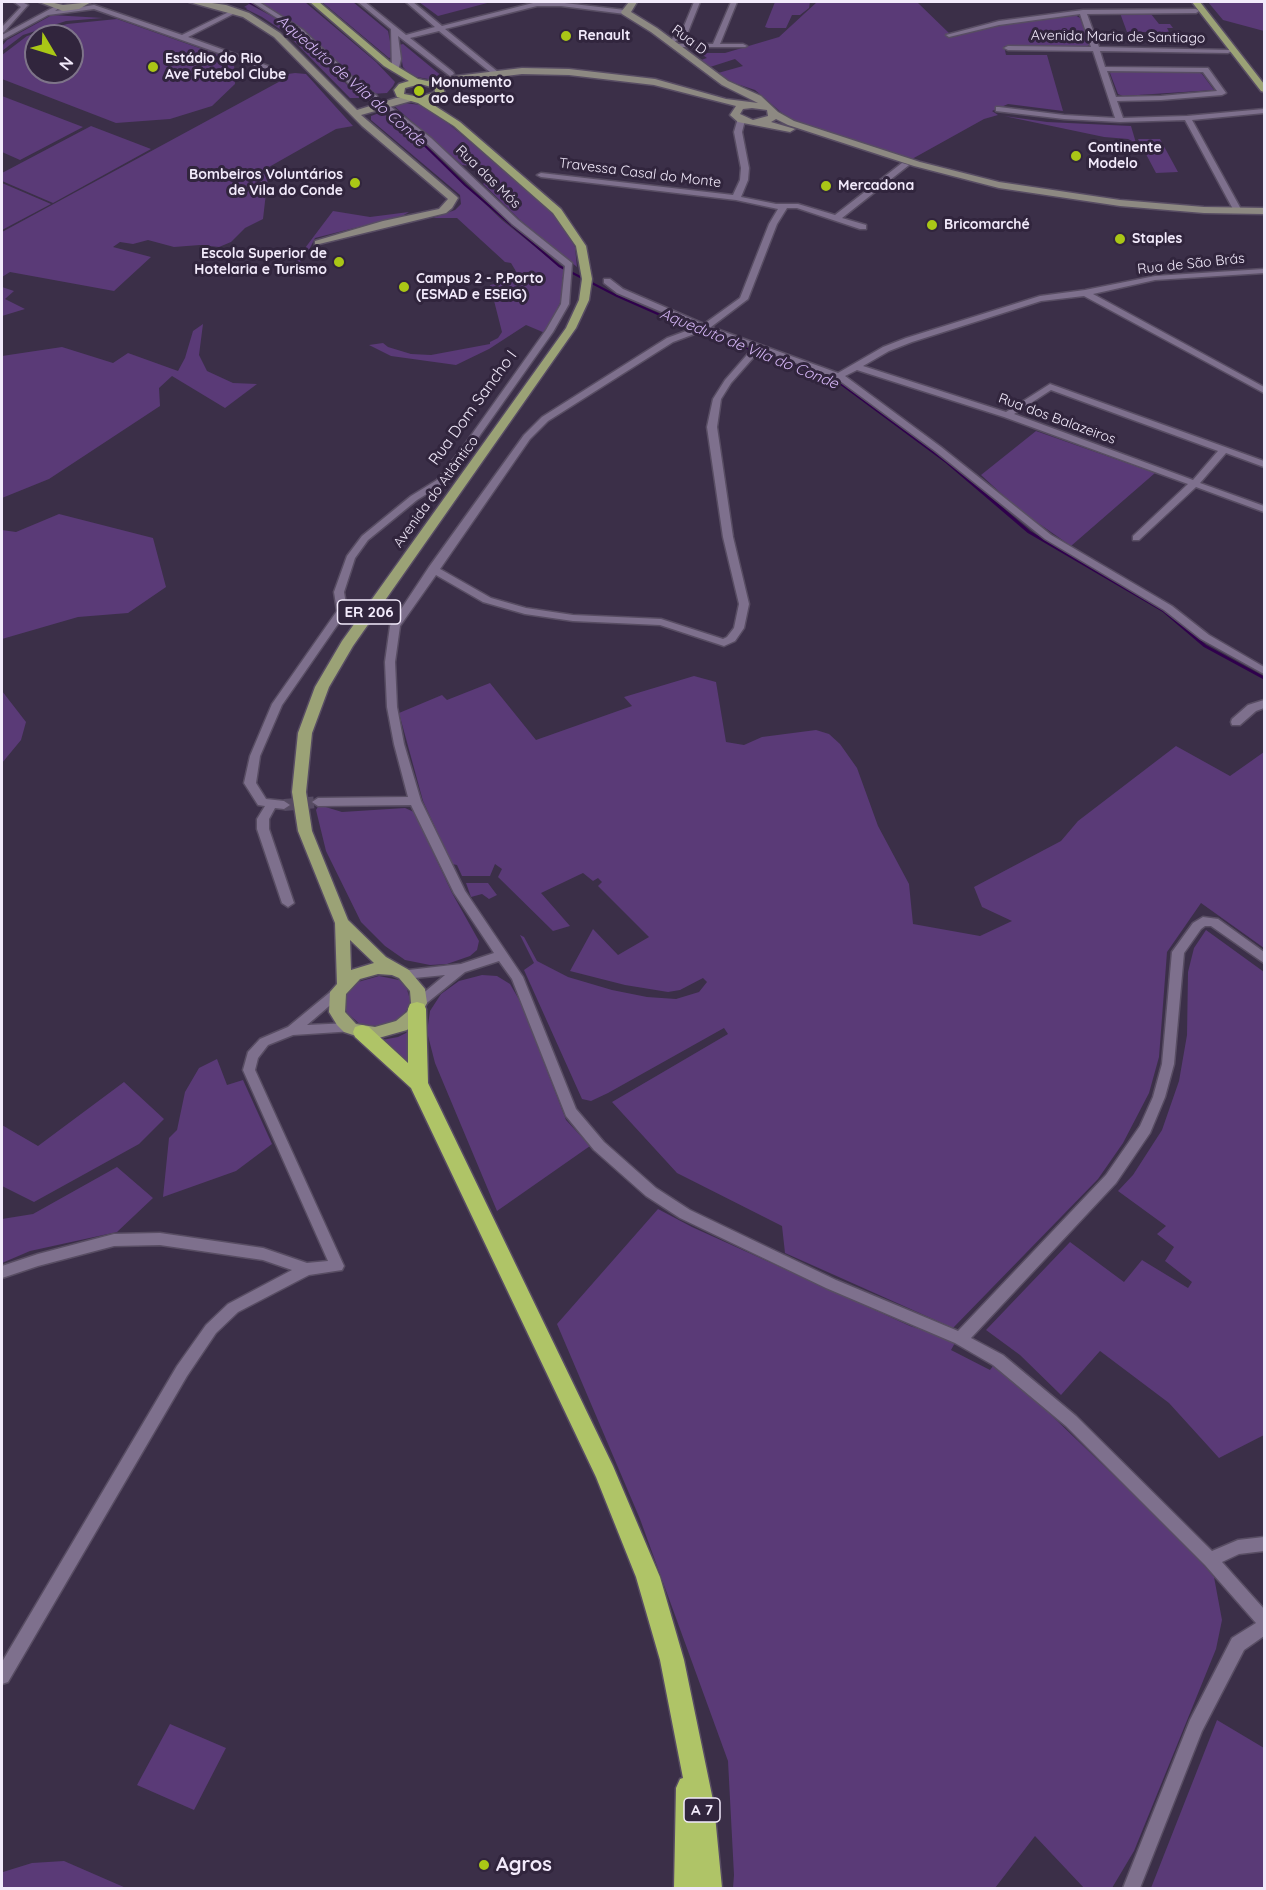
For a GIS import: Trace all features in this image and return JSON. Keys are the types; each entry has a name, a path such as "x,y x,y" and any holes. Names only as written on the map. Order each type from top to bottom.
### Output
{"highway":[{"path":"418,1006 418,1083"},
{"path":"356,1030 418,1083 601,1464 648,1577 669,1649 687,1732"},
{"name":"A 7","path":"687,1732 690,1800 687,1888"},
{"name":"A 7","path":"687,1732 705,1828 709,1888"}],"main road":[{"path":"50,5 76,7 87,2"},
{"path":"193,2 235,11 255,20 277,35 355,114 453,198 449,206 442,211 387,223 319,243"},
{"path":"314,2 391,66 415,81 431,82 522,71 569,72 655,82 725,102 749,101 765,106 791,123 905,160 999,185 1120,203 1264,211"},
{"path":"625,12 631,8 633,2"},
{"path":"1189,2 1196,6 1264,89"},
{"path":"1203,2 1248,58 1256,78"},
{"path":"1196,6 1228,51 1256,78"},
{"name":"Rua D","path":"625,12 673,44 749,101"},
{"path":"391,66 400,88 400,95 408,99"},
{"path":"355,114 408,99 420,100 439,92 450,78"},
{"path":"346,105 374,98 415,81"},
{"name":"ER 206","path":"431,82 439,92"},
{"name":"Avenida do Atlântico","path":"439,92 438,102 457,124"},
{"name":"Avenida do Atlântico","path":"342,923 304,831 299,792 305,733 316,700 347,644 559,346 581,309 586,289 583,252 569,226 547,201 457,124 420,100"},
{"path":"738,116 749,101"},
{"path":"725,102 738,116 757,123 785,127 980,186 1068,202 1213,215 1238,211"},
{"path":"757,123 770,120 774,114"},
{"path":"342,923 381,961 399,972 417,989 418,1006 408,1021 388,1031 356,1030 342,1021 337,1011 341,988 342,923"},
{"path":"341,988 366,970 399,972"}],"street":[{"path":"2,31 24,8 25,5 17,2"},
{"path":"255,2 301,31 352,82 374,98"},
{"path":"362,2 450,78"},
{"path":"409,2 495,74"},
{"path":"549,2 558,5"},
{"path":"673,44 685,32 697,2"},
{"path":"716,46 734,2"},
{"path":"405,37 537,4 625,12"},
{"path":"2,38 50,5 94,7 267,67"},
{"path":"950,35 992,24 1083,12 1196,6"},
{"path":"183,37 235,11"},
{"path":"1083,12 1120,120"},
{"path":"391,66 397,60 394,28"},
{"path":"673,44 743,46"},
{"name":"Avenida Maria de Santiago","path":"1008,48 1228,51"},
{"path":"1103,69 1205,70 1222,93 1113,99"},
{"name":"Rua das Mós","path":"383,105 428,140 515,222 569,265 568,271"},
{"path":"999,109 1064,117 1120,120 1187,118 1264,111"},
{"path":"736,198 744,180 745,168 738,132 738,116"},
{"path":"1187,118 1238,211"},
{"path":"738,132 757,123"},
{"path":"837,218 905,165"},
{"name":"Travessa Casal do Monte","path":"541,175 798,206 863,227"},
{"path":"779,205 783,208 782,213 773,224 744,299 706,327 670,340 545,419 527,437 395,626 390,662 392,707 415,801 460,893 517,977 571,1112 599,1146 651,1192 685,1214 810,1274 960,1339 998,1360 1071,1421 1210,1560 1264,1620"},
{"name":"Rua Dom Sancho I","path":"288,903 263,829 262,819 278,805 262,802 250,783 255,756 277,704 342,611 339,592 350,558 365,538 414,498 440,482 463,453 550,330 565,304 568,271"},
{"name":"Rua de São Brás","path":"856,367 886,349 909,340 1040,299 1085,293 1155,278 1264,271"},
{"path":"607,281 640,301 839,376 938,449 1048,537 1168,608 1205,637 1264,671"},
{"path":"1085,293 1264,390"},
{"path":"433,569 487,600 525,611 573,618 661,622 724,643 731,639 739,628 744,604 728,537 712,427 717,399 728,382 759,346"},
{"path":"839,376 856,367"},
{"name":"Rua dos Balazeiros","path":"856,367 1007,415 1264,509"},
{"path":"1007,415 1050,387 1264,464"},
{"path":"1136,538 1194,484 1224,450"},
{"path":"1236,722 1252,708 1264,704"},
{"path":"318,802 415,801"},
{"path":"960,1339 1111,1179 1145,1129 1159,1097 1168,1064 1178,952 1197,926 1203,921 1214,922 1264,958"},
{"path":"399,972 461,969 502,955"},
{"path":"418,1006 461,969"},
{"path":"2,1676 182,1371 211,1329 233,1308 307,1269 337,1266 249,1071 252,1056 264,1042 292,1030 341,988"},
{"path":"292,1030 356,1030"},
{"path":"2,1272 114,1240 160,1239 263,1254 307,1269"},
{"path":"1210,1560 1238,1548 1264,1544"},
{"path":"1132,1888 1196,1726 1238,1644 1264,1627"}],"shaded area":[{"path":"260,2 305,2 376,62 395,82 393,86 387,93 371,94 355,82 303,29"},
{"path":"322,2 353,2 388,31 393,57 389,58"},
{"path":"419,2 491,2 438,16"},
{"path":"775,2 810,2 809,8 800,15 792,15 786,28 765,27"},
{"path":"817,2 917,2 951,35 992,24 1075,15 1080,18 1090,44 1085,48 1004,46 1006,55 1047,55 1063,111 1008,104 992,111 998,115 984,119 912,159 789,119 755,90 728,81 718,73 743,66 735,59 710,67 701,60 707,58 700,53 725,53 779,37"},
{"path":"1208,2 1264,2 1264,31 1223,20"},
{"path":"249,4 279,20 361,98 350,98 286,33 244,7"},
{"path":"1120,13 1151,14 1159,24 1170,24 1173,28 1167,28 1169,32 1127,32"},
{"path":"52,15 103,18 57,24 36,24"},
{"name":"Estádio do Rio Ave Futebol Clube","path":"117,19 236,61 234,63 235,84 212,106 170,119 116,123 2,79 2,55 24,38 24,84 84,84 84,24 67,24"},
{"path":"24,31 24,35 2,51 2,46 7,40"},
{"path":"403,44 443,77 434,80 411,76 403,67 399,45"},
{"path":"1113,71 1198,72 1214,90 1123,96 1118,94 1110,73"},
{"path":"306,74 353,126 336,129 269,167 263,219 245,228 231,242 219,247 200,245 174,247 148,240 133,244 120,242 113,247 151,257 114,291 10,272 2,277 2,232 286,78 281,75"},
{"path":"2,96 83,127 20,160 2,152"},
{"path":"404,103 421,105 444,120 543,203 563,226 575,247 577,267 519,219 483,184 495,175 488,168 462,165 393,105"},
{"path":"382,112 423,145 502,220 565,271 562,279 561,301 545,333 526,325 489,349 456,365 391,356 369,345 383,343 388,347 411,354 431,355 490,344 502,332 490,285 504,282 517,273 511,263 505,262 457,218 433,218 455,210 461,204 460,195 371,120 371,116"},
{"path":"1004,116 1047,122 1131,126 1136,143 1128,139 1104,137"},
{"path":"91,126 151,149 53,203 2,181 2,173"},
{"path":"1138,139 1160,139 1178,172 1156,173"},
{"path":"2,183 51,204 2,230"},
{"path":"333,211 370,217 409,212 402,216 315,238 308,252 301,259 299,267 296,267 296,260"},
{"path":"2,287 14,291 5,299 25,309 2,316"},
{"path":"203,324 199,355 207,371 233,383 257,384 225,408 172,376 159,388 160,406 49,479 2,498 2,356 62,347 113,363 128,353 178,371 185,358 193,331"},
{"path":"1036,431 1155,473 1071,546 1018,509 981,475"},
{"path":"59,514 153,538 166,587 128,613 78,617 2,639 2,530 16,532"},
{"path":"694,676 716,682 726,742 744,745 762,737 816,730 829,734 840,744 857,768 878,826 909,884 913,924 980,936 1012,921 982,907 974,887 1061,841 1078,821 1176,746 1230,776 1264,752 1264,948 1201,903 1167,952 1159,1057 1149,1093 1123,1143 1098,1179 953,1328 785,1253 782,1226 677,1173 612,1102 728,1034 724,1028 608,1093 591,1101 582,1099 524,970 534,963 520,935 524,937 537,961 568,977 612,990 647,997 676,999 699,992 707,982 703,978 680,990 668,992 625,985 570,971 593,929 618,955 649,937 598,886 602,882 598,878 593,881 583,873 541,893 570,926 553,931 498,877 502,869 495,864 490,876 462,876 457,865 452,864 423,801 399,713 442,695 447,700 490,683 536,740 632,706 624,697"},
{"path":"2,691 26,722 21,740 2,763"},
{"path":"319,805 342,812 405,808 414,812 452,893 479,941 477,950 470,956 447,964 430,965 405,960 385,946 361,922 326,851 316,810"},
{"path":"466,883 488,883 497,895 489,899 482,894 471,897"},
{"path":"1206,930 1264,972 1264,1435 1219,1458 1169,1403 1100,1351 1061,1395 1020,1355 986,1330 1070,1242 1124,1282 1142,1260 1188,1288 1192,1282 1165,1261 1174,1247 1157,1234 1166,1226 1118,1191 1133,1175 1162,1130 1179,1081 1187,1035 1188,972 1194,948"},
{"path":"482,975 497,976 510,984 521,1003 566,1120 590,1146 497,1211 435,1063 427,1032 430,1011 441,994 459,981"},
{"path":"379,976 399,980 406,986 411,1003 401,1018 392,1023 382,1026 361,1025 347,1013 344,1005 345,996 358,982"},
{"path":"410,1031 413,1070 382,1040 398,1037"},
{"path":"217,1059 227,1085 243,1080 272,1144 236,1171 163,1197 169,1138 177,1130 185,1092 199,1068"},
{"path":"124,1082 164,1119 139,1144 34,1202 2,1186 2,1125 38,1146"},
{"path":"117,1167 153,1198 117,1232 30,1251 2,1263 2,1219 33,1214"},
{"path":"658,1209 692,1227 910,1326 956,1341 951,1350 990,1370 996,1362 1183,1542 1214,1577 1222,1620 1216,1649 1134,1851 1112,1888 1084,1888 1035,1836 995,1888 733,1888 728,1761 640,1519 557,1324"},
{"path":"1217,1720 1264,1748 1264,1888 1151,1888"},
{"path":"170,1724 226,1748 194,1810 137,1785"},
{"path":"64,1861 126,1888 2,1888 3,1872 32,1863"}],"waterway":[{"name":"Aqueduto de Vila do Conde","path":"249,2 266,11"},
{"name":"Aqueduto de Vila do Conde","path":"283,21 350,85 411,132 465,185 559,266 617,296 676,322"},
{"name":"Aqueduto de Vila do Conde","path":"673,321 835,379 947,462 1029,532 1164,611 1205,646 1264,678"}],"tunnel":[{"path":"284,805 318,802"}],"place":[{"name":"Renault","path":"566,36"},
{"name":"Estádio do Rio Ave Futebol Clube","path":"153,67"},
{"name":"Monumento ao desporto","path":"419,91"},
{"name":"Continente Modelo","path":"1076,156"},
{"name":"Bombeiros Voluntários de Vila do Conde","path":"355,183"},
{"name":"Mercadona","path":"826,186"},
{"name":"Bricomarché","path":"932,225"},
{"name":"Staples","path":"1120,239"},
{"name":"Escola Superior de Hotelaria e Turismo","path":"339,262"},
{"name":"Campus 2 - P.Porto (ESMAD e ESEIG)","path":"404,287"},
{"name":"Agros","path":"484,1865"}]}
